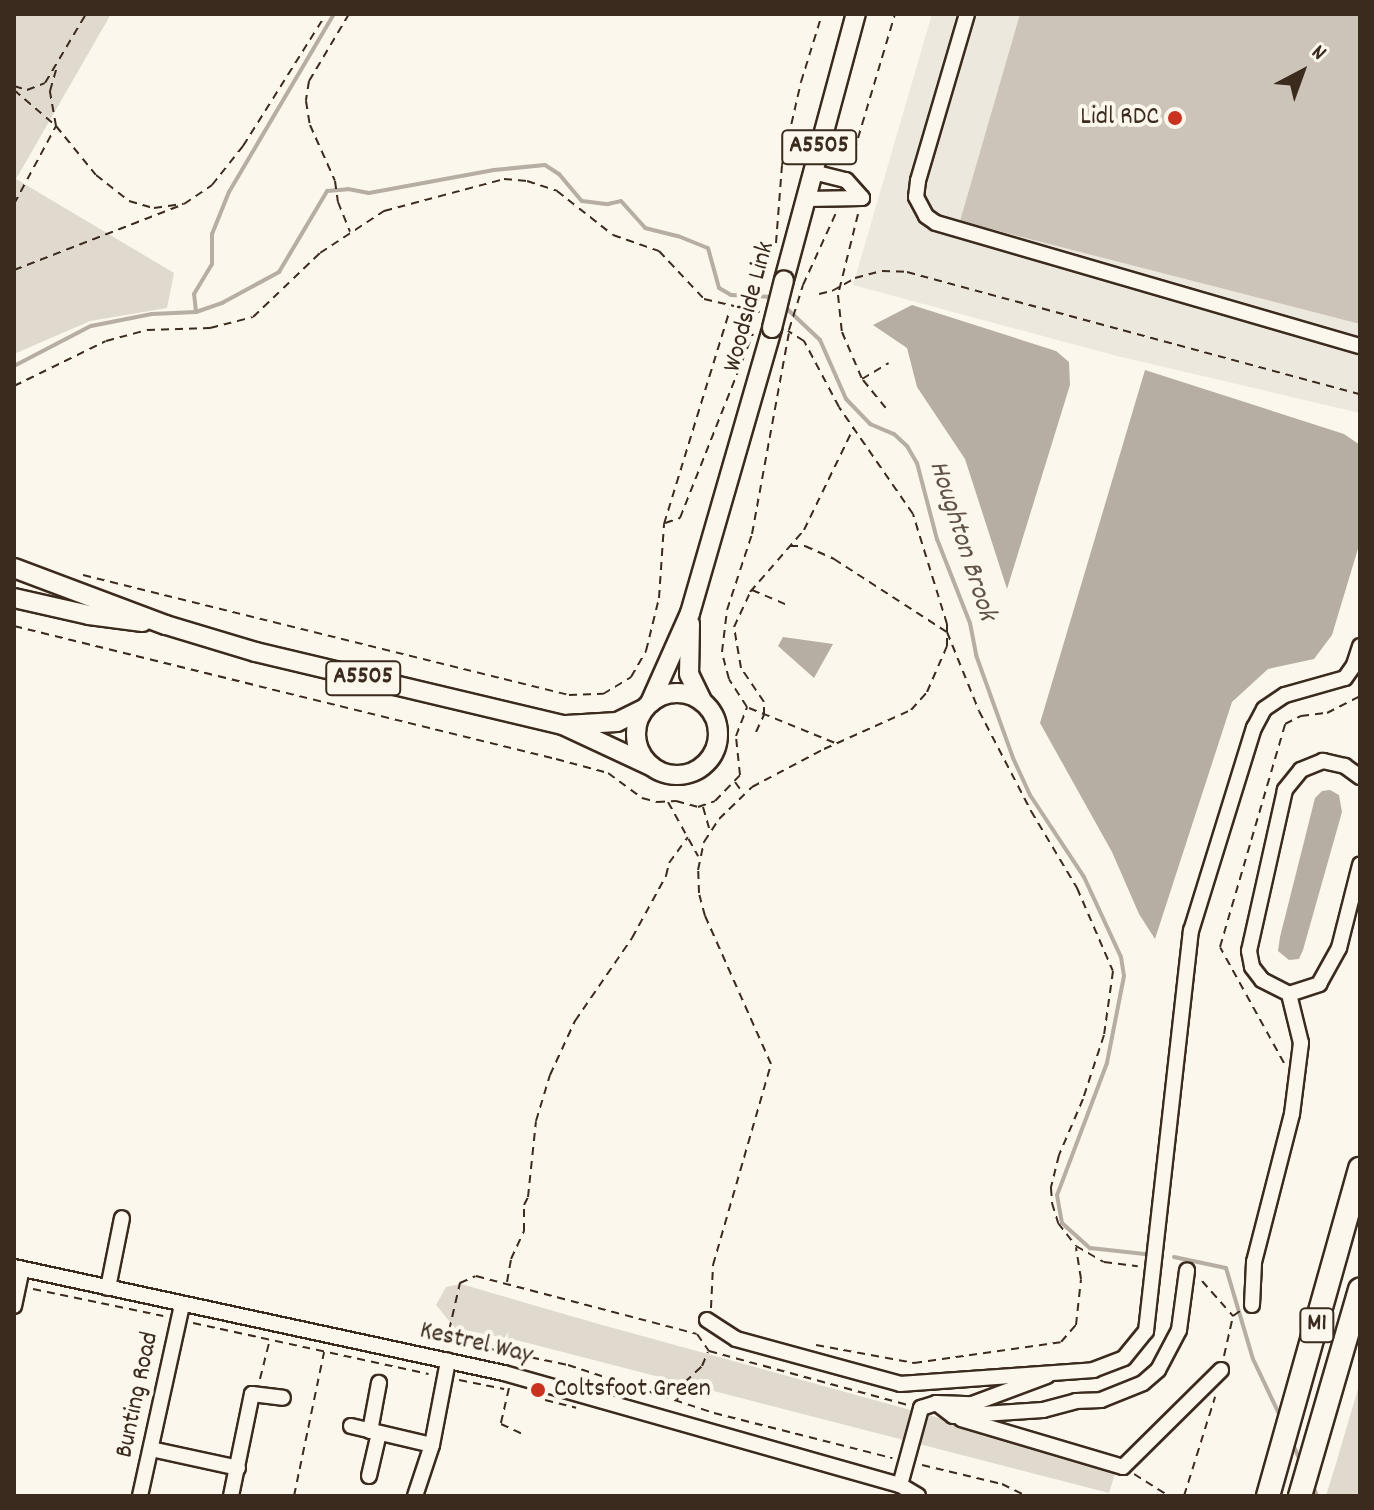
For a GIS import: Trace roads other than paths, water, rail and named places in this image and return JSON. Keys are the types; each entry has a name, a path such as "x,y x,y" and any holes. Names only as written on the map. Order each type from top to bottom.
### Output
{"highway":[{"name":"M1","path":"1268,1496 1360,1169"},
{"name":"M1","path":"1300,1496 1360,1290"}],"main road":[{"name":"Woodside Link","path":"647,706 690,613 770,325 794,282 806,199 856,14"},
{"name":"A5505","path":"14,568 102,598 166,625 256,652 563,725 662,773 687,775 709,761 716,751 718,727 702,701 681,693 659,697 617,722 563,725"},
{"name":"A5505","path":"14,598 89,615 166,625"},
{"name":"Woodside Link","path":"690,613 688,666 692,684 702,701"},
{"name":"A5505","path":"647,706 636,739 644,759 651,766"}],"street":[{"path":"967,14 918,181 916,197 926,216 936,223 1360,346"},
{"path":"806,199 862,198 846,180 813,172"},
{"path":"707,1320 736,1339 900,1384 1093,1370 1124,1358 1146,1331 1191,931 1254,728 1264,709 1285,695 1345,678 1360,646"},
{"path":"1360,777 1345,766 1323,761 1301,770 1285,790 1249,951 1252,967 1262,980 1289,994 1319,984 1339,948 1360,865"},
{"path":"1252,1305 1254,1262 1292,1114 1301,1043 1289,994"},
{"path":"108,1288 122,1218"},
{"path":"14,1306 19,1286 18,1268"},
{"name":"Kestrel Way","path":"18,1268 108,1288 180,1312 447,1355 510,1382 900,1485 918,1496"},
{"path":"953,1416 1043,1410 1076,1401 1101,1400 1143,1383 1158,1370 1179,1330 1187,1274"},
{"name":"Bunting Road","path":"140,1496 180,1312"},
{"path":"415,1496 432,1445 447,1355"},
{"path":"929,1406 1123,1467 1221,1370"},
{"path":"929,1406 972,1404 1050,1373"},
{"path":"369,1476 379,1383"},
{"path":"231,1496 252,1394 283,1398"},
{"path":"900,1485 929,1406"},
{"path":"351,1426 432,1445"},
{"path":"151,1449 238,1468"}],"waterway":[{"path":"196,312 194,294 212,264 212,234 229,192 334,14"},
{"name":"Houghton Brook","path":"14,366 91,326 152,314 196,312 222,303 279,272 327,191 348,189 369,193 494,170 545,165 559,174 582,201 608,204 621,201 645,228 708,248 719,288 731,295 774,297"},
{"name":"Houghton Brook","path":"783,305 820,340 846,399 870,424 894,434 907,446 917,463 937,539 970,623 976,655 1013,758 1030,795 1084,877 1121,957 1124,976 1107,1063 1057,1195 1062,1223 1090,1248 1145,1254"},
{"name":"Houghton Brook","path":"1174,1257 1226,1268 1253,1359 1281,1418"},
{"name":"Houghton Brook","path":"1291,1440 1301,1462"},
{"name":"Houghton Brook","path":"1312,1484 1317,1496"}],"place":[{"name":"Lidl RDC","path":"1175,118"},
{"name":"Coltsfoot Green","path":"538,1390"}]}
